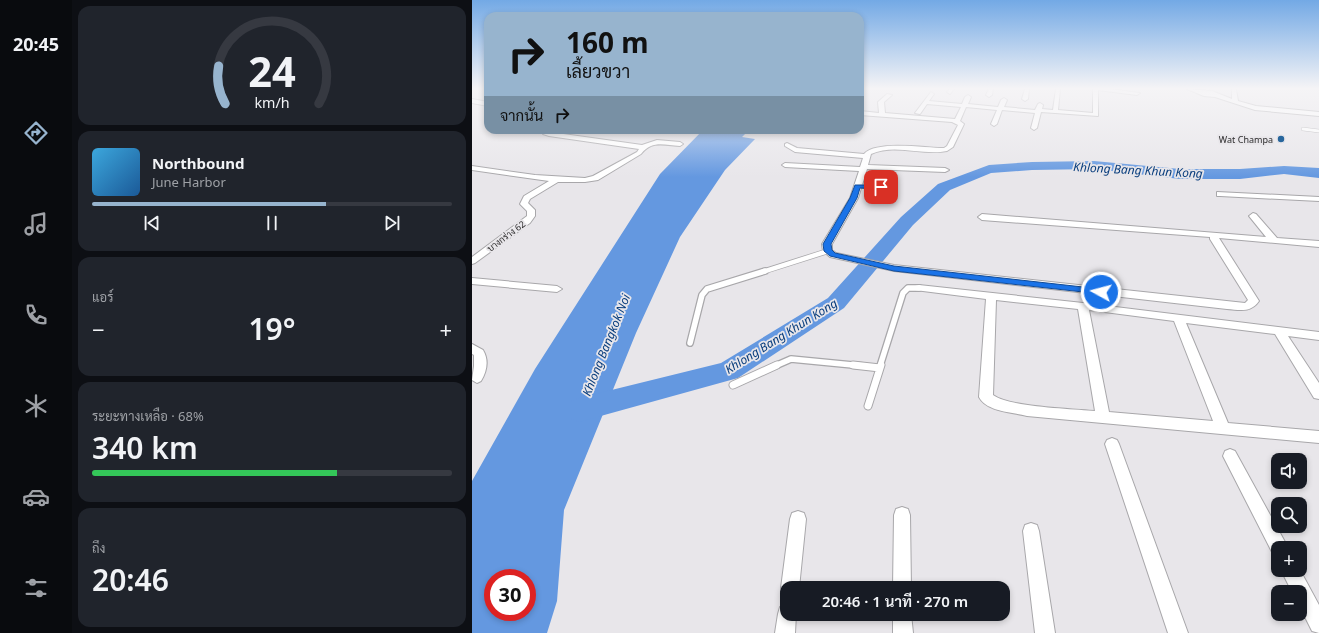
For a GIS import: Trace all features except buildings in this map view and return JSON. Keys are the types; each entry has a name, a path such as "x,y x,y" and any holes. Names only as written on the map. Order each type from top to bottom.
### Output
{"street":[{"path":"932,119 953,120 960,124 950,147 945,150 887,148 871,151 863,168 854,198 827,244 828,251 833,255 894,268 1227,306 1247,307 1254,301 1214,239 1218,235"},
{"path":"994,124 996,119"},
{"path":"1034,128 1036,119"},
{"path":"549,134 642,147 657,142 680,144"},
{"path":"787,145 795,150 868,156"},
{"path":"472,168 582,181 596,178 639,153 642,147"},
{"path":"785,165 945,170"},
{"name":"บางกร่าง 62","path":"472,261 476,254 526,221 531,216 531,210 524,204 527,198 558,179"},
{"path":"1220,194 1319,199"},
{"path":"1253,216 1274,240"},
{"path":"982,217 1319,244"},
{"path":"472,281 557,289"},
{"path":"919,288 1082,306 1319,336"},
{"path":"991,296 986,397 994,403 1027,410 1319,437"},
{"path":"1082,306 1103,417"},
{"path":"1178,318 1223,428"},
{"path":"1285,332 1319,394"},
{"path":"472,348 479,353 482,361 477,378"},
{"path":"1112,444 1178,633"},
{"path":"1230,456 1275,541"},
{"path":"902,515 902,581"},
{"path":"791,581 798,519"},
{"path":"1031,531 1046,633"},
{"path":"1294,577 1319,624"},
{"path":"785,633 786,621"},
{"path":"902,621 903,633"}],"lane":[{"path":"1303,129 1319,131"},
{"path":"858,186 881,187"},
{"path":"690,343 702,296 707,288 828,251"},
{"path":"868,406 903,293 908,288 919,288"},
{"path":"733,384 791,359 880,368"}],"water":[{"name":"Khlong Bangkok Noi","path":"699,134 745,134 742,137 755,139 725,170 680,237 636,333 564,510 557,601 547,633 472,633 472,481 535,369 660,174"}],"waterway":[{"name":"Khlong Bang Khun Kong","path":"579,410 729,371 836,303 907,221 944,187 989,169 1032,166 1094,165 1180,174 1240,174 1284,170 1319,173"}],"place":[{"name":"Wat Champa","path":"1281,139"}],"route":[{"path":"881,187 858,186 854,198 827,244 826,248 833,255 894,268 1101,292"}]}
